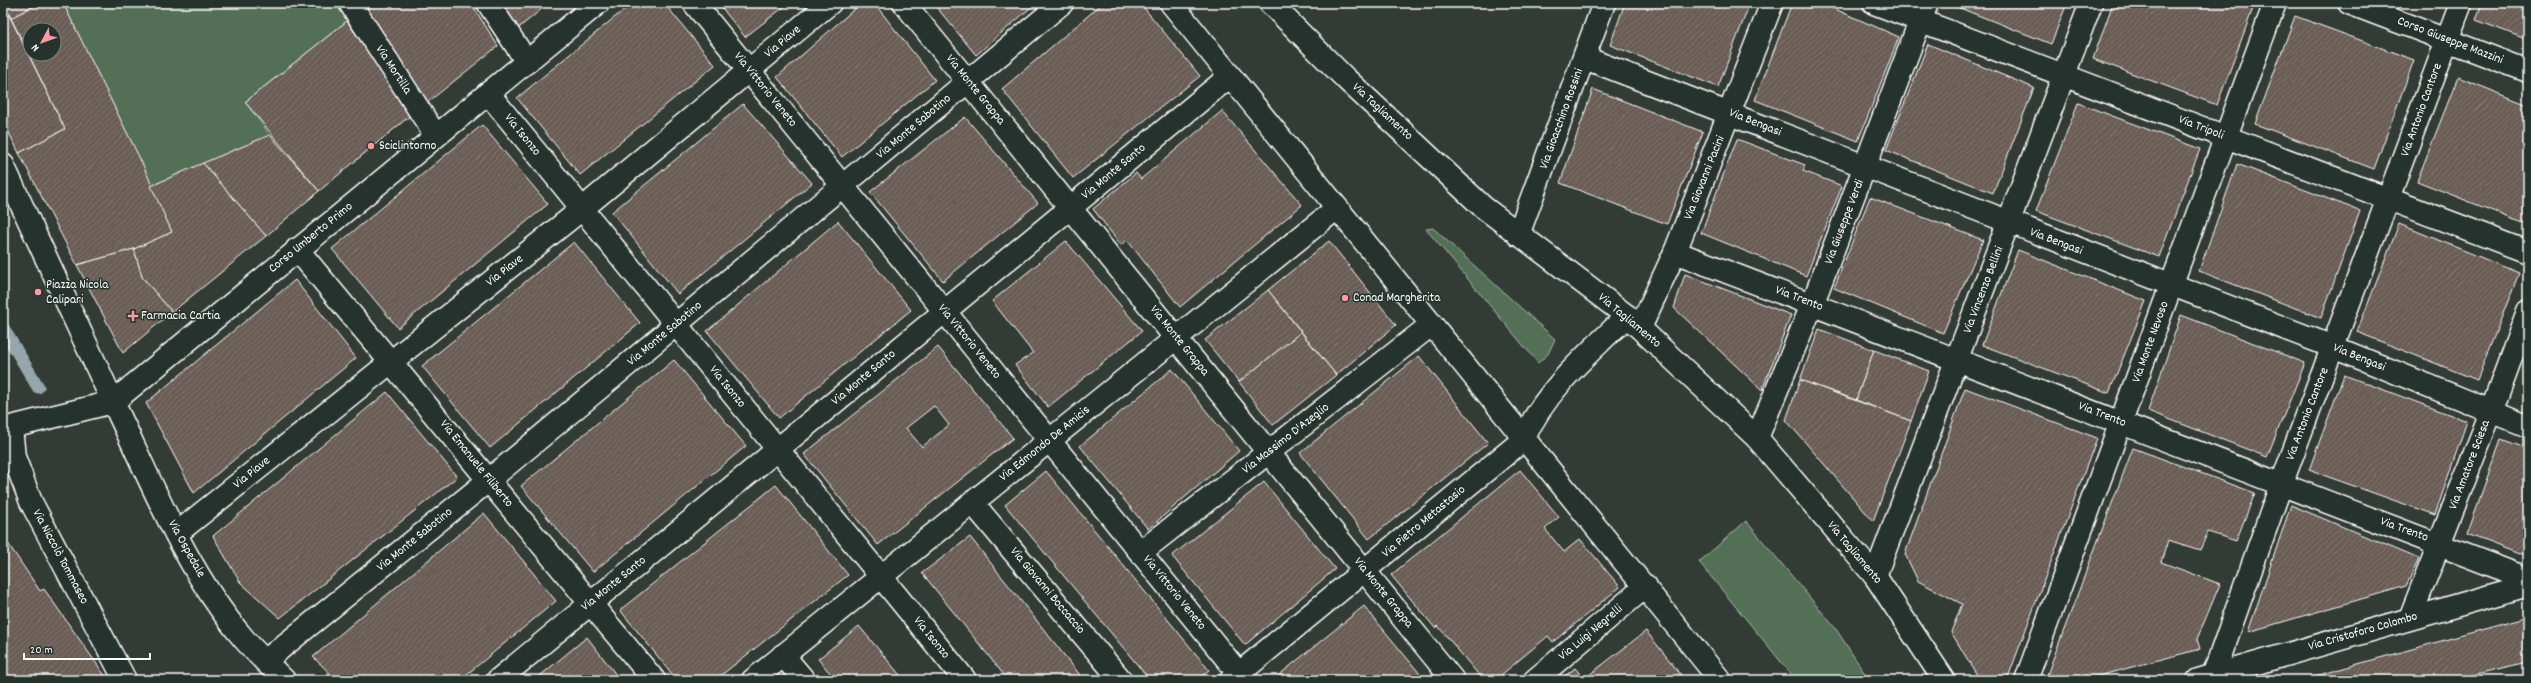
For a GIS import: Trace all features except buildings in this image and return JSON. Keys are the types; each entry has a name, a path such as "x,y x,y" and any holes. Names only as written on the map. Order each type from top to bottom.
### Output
{"street":[{"name":"Via Mortilla","path":"350,3 436,136"},
{"path":"488,3 527,62"},
{"name":"Corso Umberto Primo","path":"7,428 113,402 297,249 598,3"},
{"name":"Via Vittorio Veneto","path":"694,3 1141,552 1238,678"},
{"name":"Via Piave","path":"176,534 582,209 830,3"},
{"name":"Via Monte Grappa","path":"904,3 1453,680"},
{"name":"Via Monte Sabotino","path":"265,661 489,480 1062,3"},
{"path":"1171,3 1524,440 1646,586 1720,680"},
{"name":"Via Tagliamento","path":"1270,3 1346,79 1483,207 1634,322 1757,438 1875,576 1944,680"},
{"name":"Via Gioacchino Rossini","path":"1518,235 1585,58 1604,3"},
{"name":"Via Giovanni Pacini","path":"1634,322 1675,252 1731,114 1772,3"},
{"name":"Via Tripoli","path":"1874,3 1923,12 2064,75 2528,252"},
{"name":"Via Vincenzo Bellini","path":"1875,576 1958,360 2091,3"},
{"name":"Via Monte Nevoso","path":"2026,680 2122,423 2224,137 2275,3"},
{"name":"Corso Giuseppe Mazzini","path":"2350,3 2528,71"},
{"name":"Via Antonio Cantore","path":"2206,678 2281,485 2461,3"},
{"name":"Via Giuseppe Verdi","path":"1757,438 1812,305 1923,12"},
{"name":"Via Bengasi","path":"1585,58 1731,114 1865,168 2333,347 2528,426"},
{"name":"Via Monte Santo","path":"498,680 1230,76"},
{"name":"Via Isonzo","path":"488,93 965,680"},
{"name":"Via Ospedale","path":"3,165 176,534 217,602 244,638 284,680"},
{"name":"Via Edmondo De Amicis","path":"753,680 1337,208"},
{"name":"Via Emanuele Filiberto","path":"297,249 654,680"},
{"name":"Via Trento","path":"1675,252 2281,485 2440,543 2528,579"},
{"name":"Via Amatore Sciesa","path":"2410,618 2491,412 2528,311"},
{"path":"1524,440 1532,420 1564,378 1634,322"},
{"name":"Via Massimo D'Azeglio","path":"1141,552 1431,325"},
{"name":"Via Niccolò Tommaseo","path":"7,428 14,457 30,502 125,680"},
{"name":"Via Pietro Metastasio","path":"1238,678 1524,440"},
{"name":"Via Giovanni Boccaccio","path":"972,502 1121,680"},
{"name":"Via Cristoforo Colombo","path":"2206,678 2528,585"},
{"name":"Via Luigi Negrelli","path":"1535,680 1646,586"},
{"path":"784,655 804,680"}],"green space":[{"path":"63,3 336,3 347,21 245,102 270,135 151,186"},
{"path":"1433,228 1555,339 1548,354 1538,363 1426,229"},
{"path":"1746,521 1836,629 1869,680 1796,680 1699,562"}],"waterway":[{"path":"3,328 38,387"}],"place":[{"name":"Sciclintorno","path":"371,146"},
{"name":"Piazza Nicola Calipari","path":"38,292"},
{"name":"Conad Margherita","path":"1345,298"},
{"name":"Farmacia Cartia","path":"133,316"}]}
